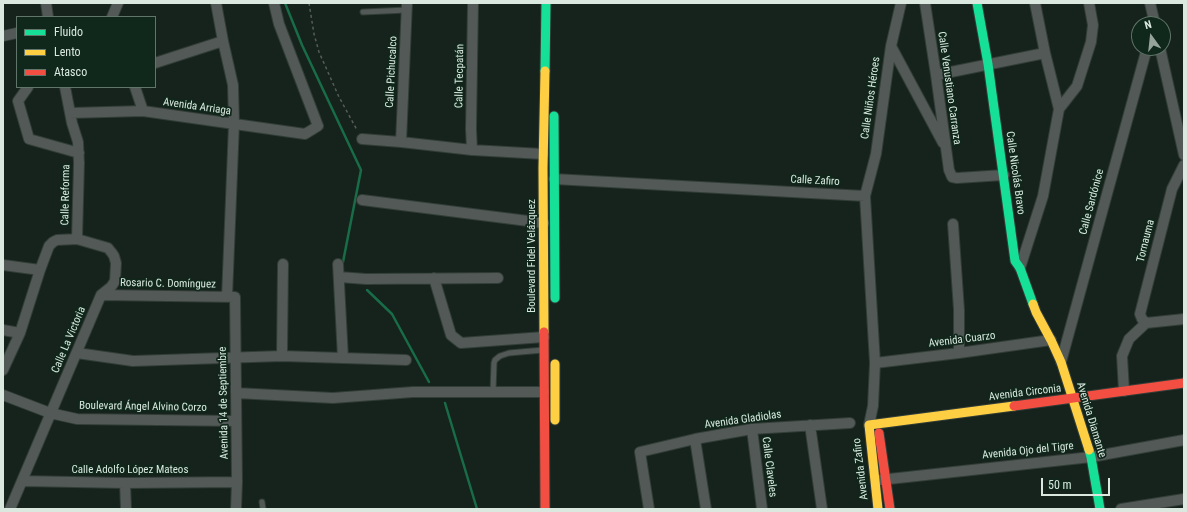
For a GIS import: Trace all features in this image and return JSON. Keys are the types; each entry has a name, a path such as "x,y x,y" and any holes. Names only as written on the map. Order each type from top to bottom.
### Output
{"street":[{"path":"46,3 48,16"},
{"name":"Avenida 14 de Septiembre","path":"216,3 233,86 234,124 231,297 236,393 236,509"},
{"name":"Avenida Arriaga","path":"70,113 143,111 305,134 318,126 280,24 274,3"},
{"name":"Calle Tecpatán","path":"472,150 473,3"},
{"name":"Boulevard Fidel Velázquez","path":"545,509 543,154 546,3"},
{"path":"554,3 554,59"},
{"name":"Calle Niños Héroes","path":"865,196 876,154 891,46 901,3"},
{"name":"Calle Venustiano Carranza","path":"924,3 936,75 949,170 952,176 957,178 1004,175"},
{"name":"Calle Nicolás Bravo","path":"977,3 988,64 1015,261 1020,268 1036,312 1051,340"},
{"path":"1020,268 1043,196 1059,109 1045,53 1035,3"},
{"path":"1059,109 1077,86 1091,42 1093,25 1090,3"},
{"path":"1150,3 1153,16"},
{"path":"113,16 120,4"},
{"name":"Calle Pichucalco","path":"401,142 407,7"},
{"path":"3,36 16,33"},
{"path":"156,63 223,41"},
{"path":"891,46 946,148"},
{"path":"936,75 1045,53"},
{"name":"Calle Sardónice","path":"1061,362 1145,56"},
{"path":"1162,56 1184,155"},
{"path":"27,88 18,101 29,139 79,154"},
{"name":"Calle Reforma","path":"3,370 20,333 47,250 53,242 57,240 77,239 79,154 78,142 65,88"},
{"path":"135,88 143,111"},
{"name":"Boulevard Fidel Velázquez","path":"544,317 555,313 554,107"},
{"path":"362,139 472,150 543,154"},
{"name":"Tornauma","path":"1146,323 1140,314 1172,189 1184,165"},
{"name":"Calle Zafiro","path":"554,179 865,196"},
{"path":"865,196 875,363 872,406 873,425 886,479 890,509"},
{"path":"362,200 544,223"},
{"path":"953,224 959,310 959,353"},
{"name":"Calle La Victoria","path":"10,509 102,295 115,281 116,262 114,256 108,248 77,239"},
{"path":"282,356 283,264"},
{"path":"338,264 343,358"},
{"path":"3,265 40,270"},
{"path":"339,277 366,279 498,278"},
{"path":"434,278 450,335 461,342 544,336"},
{"name":"Rosario C. Domínguez","path":"102,295 231,297"},
{"path":"1124,391 1122,356 1129,339 1146,323 1184,319"},
{"path":"3,330 20,333"},
{"name":"Avenida Diamante","path":"1051,340 1061,362 1091,456 1100,509"},
{"name":"Avenida Cuarzo","path":"875,363 1051,340"},
{"path":"77,353 133,361 282,356 406,360"},
{"path":"555,355 555,432"},
{"name":"Avenida Circonia","path":"873,425 1184,383"},
{"path":"236,393 334,398 414,392 544,392"},
{"name":"Boulevard Ángel Alvino Corzo","path":"3,395 50,413 77,419 236,421"},
{"name":"Avenida Gladiolas","path":"650,509 640,452 695,439 752,429 850,423"},
{"path":"810,425 822,509"},
{"name":"Avenida Zafiro","path":"873,425 874,481 878,509"},
{"name":"Calle Claveles","path":"752,429 762,509"},
{"path":"695,439 706,509"},
{"name":"Avenida Ojo del Tigre","path":"874,481 1091,456 1184,440"},
{"name":"Calle Adolfo López Mateos","path":"22,481 125,483 236,482"},
{"path":"125,483 126,509"},
{"path":"1121,509 1184,500"}],"lane":[{"path":"363,12 407,7"},
{"path":"493,392 494,363 500,356 509,353 544,350"},
{"path":"262,502 263,509"}],"path":[{"path":"309,3 314,34 319,52 339,97 362,139"}],"waterway":[{"path":"285,3 302,45 361,170 343,262"},
{"path":"367,290 392,314 429,382"},
{"path":"445,403 477,509"}],"traffic: fast":[{"path":"545,71 546,3"},
{"path":"977,3 988,64 1015,261 1020,268 1033,304"},
{"path":"554,116 555,298"},
{"path":"1089,450 1100,509"}],"traffic: slow":[{"path":"544,332 543,168 545,71"},
{"path":"1033,304 1061,362 1089,450"},
{"path":"555,364 555,420"},
{"path":"878,509 869,425 1014,406"}],"traffic: jam":[{"path":"544,332 545,509"},
{"path":"1014,406 1184,383"},
{"path":"879,433 890,509"}]}
